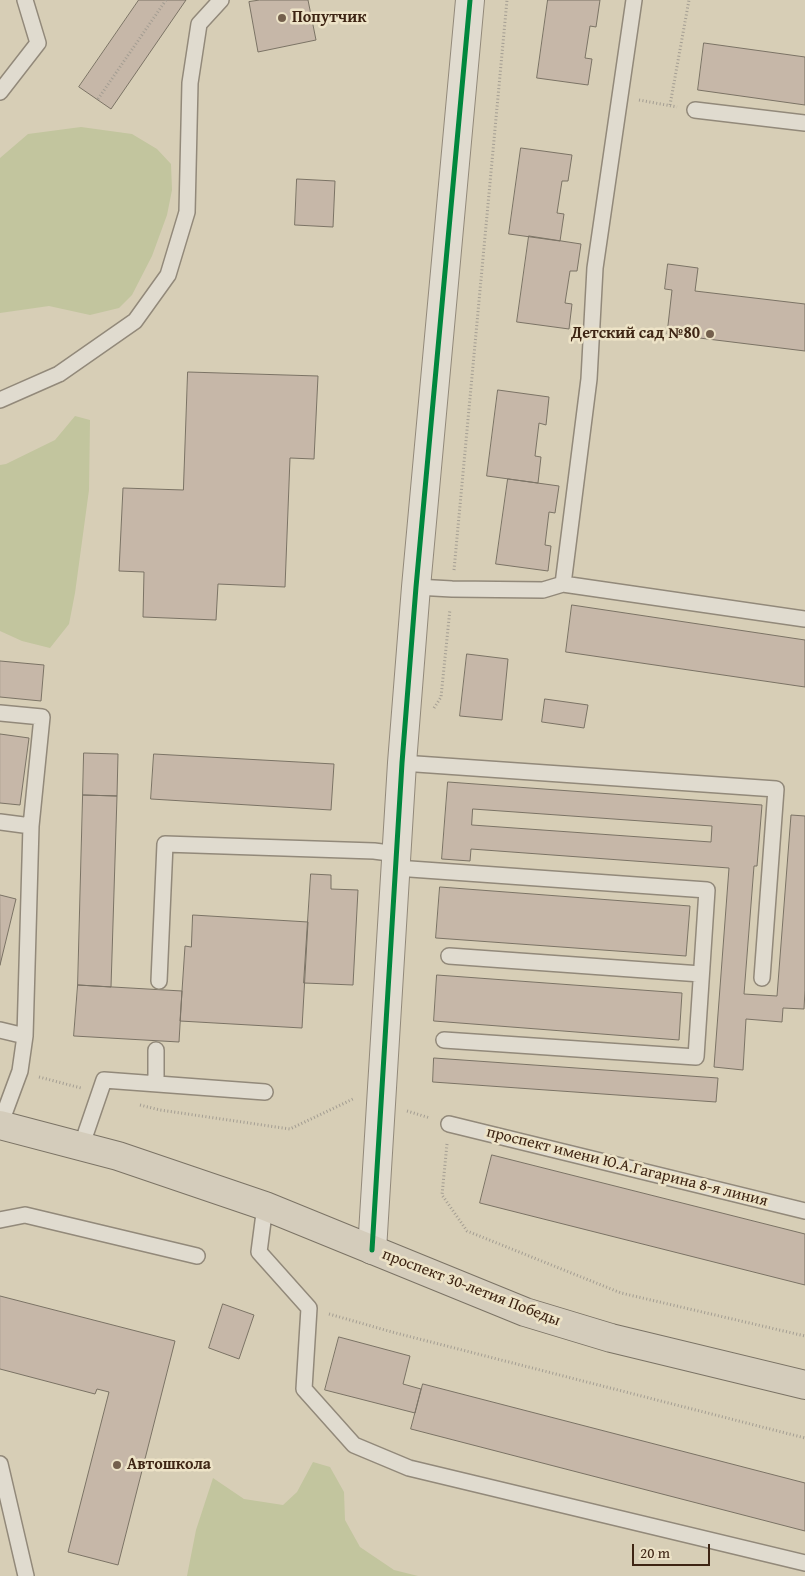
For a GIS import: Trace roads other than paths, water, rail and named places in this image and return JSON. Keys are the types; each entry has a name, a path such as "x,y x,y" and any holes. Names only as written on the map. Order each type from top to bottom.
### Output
{"main road":[{"name":"проспект 30-летия Победы","path":"0,1125 118,1156 265,1206 535,1315 611,1338 805,1385"}],"street":[{"path":"372,1250 402,763 416,587 470,0"}],"lane":[{"path":"0,92 38,43 25,0"},
{"path":"0,400 59,374 135,321 168,275 187,212 190,83 200,24 221,0"},
{"path":"563,584 589,379 595,268 634,0"},
{"path":"695,110 805,123"},
{"path":"416,587 543,590 563,584 805,619"},
{"path":"0,713 42,717 32,826 25,1036 20,1071 0,1125"},
{"path":"402,763 776,789 762,978"},
{"path":"0,822 32,826"},
{"path":"159,981 165,844 374,851 396,861 707,890 696,1057 444,1040"},
{"path":"449,956 701,974"},
{"path":"0,1030 25,1036"},
{"path":"156,1050 156,1084"},
{"path":"82,1147 104,1080 265,1092"},
{"name":"проспект имени Ю.А.Гагарина 8-я линия","path":"449,1124 805,1211"},
{"path":"265,1206 259,1252 309,1308 304,1389 354,1445 409,1468 805,1563"},
{"path":"0,1220 25,1215 198,1256"},
{"path":"0,1464 26,1576"}],"place":[{"name":"Попутчик","path":"282,18"},
{"name":"Детский сад №80","path":"710,334"},
{"name":"Автошкола","path":"117,1465"}]}
